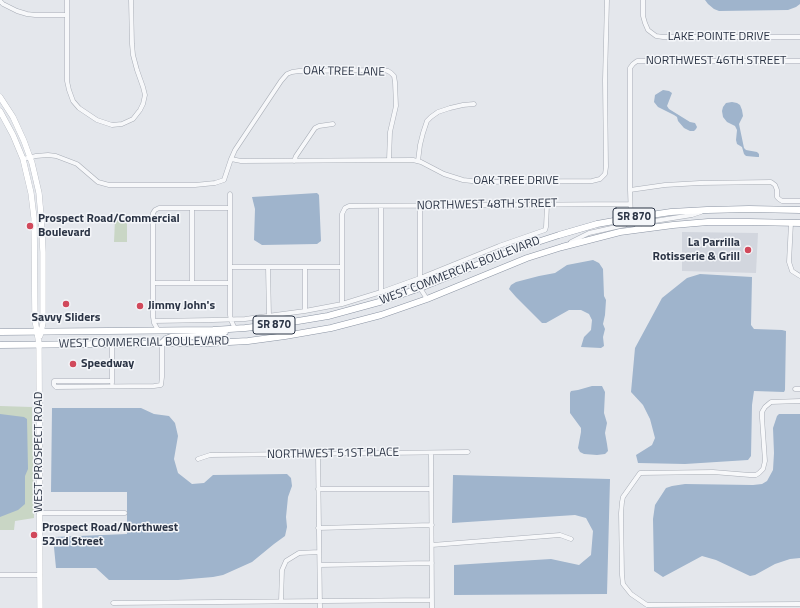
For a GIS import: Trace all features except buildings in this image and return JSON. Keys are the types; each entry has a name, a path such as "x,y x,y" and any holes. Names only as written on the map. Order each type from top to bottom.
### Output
{"highway":[{"name":"WEST COMMERCIAL BOULEVARD","path":"0,332 235,329 267,326 328,316 372,304 420,288 522,247 559,234 590,226 671,212 749,209 800,210"},
{"name":"WEST COMMERCIAL BOULEVARD","path":"0,345 210,343 275,338 302,334 358,322 392,312 527,258 607,235 633,230 708,222 800,223"},
{"path":"162,343 171,337 211,335 235,329"}],"main road":[{"name":"WEST PROSPECT ROAD","path":"0,96 17,125 30,157 37,185 42,216 43,252 43,323 39,331"},
{"name":"WEST PROSPECT ROAD","path":"0,111 13,135 22,159 31,193 34,218 35,320 39,331 40,608"}],"street":[{"path":"66,0 68,90 73,101 79,108 97,120 112,124 122,124 133,119 140,110 145,95 133,56 131,0"},
{"name":"OAK TREE DRIVE","path":"231,159 241,161 418,161 450,176 475,182 598,180 605,174 606,167 605,80 607,0"},
{"name":"LAKE POINTE DRIVE","path":"644,0 643,16 645,23 648,30 656,36 800,37"},
{"path":"0,1 17,11 27,14 67,15"},
{"name":"NORTHWEST 46TH STREET","path":"630,190 630,68 632,64 637,62 800,61"},
{"name":"OAK TREE LANE","path":"231,159 239,144 287,74 295,71 383,70 388,71 394,76 395,82 396,106 390,132 389,160"},
{"path":"418,161 422,136 429,119 438,112 446,109 474,104"},
{"path":"294,161 315,128 333,124"},
{"path":"22,159 48,155 60,158 80,166 98,182 109,185 205,185 215,183 224,180 231,159"},
{"path":"631,218 630,190 665,185 771,182 775,185 779,200 800,201"},
{"path":"230,194 231,320 235,329"},
{"name":"NORTHWEST 48TH STREET","path":"342,267 342,214 345,208 349,206 630,204"},
{"path":"154,321 231,320 305,312 342,304 420,278 499,246 545,230 547,205"},
{"path":"381,206 381,292"},
{"path":"420,206 420,288 427,299"},
{"path":"158,330 154,321 153,213 159,208 230,208"},
{"path":"192,208 192,283"},
{"name":"WEST COMMERCIAL BOULEVARD","path":"633,230 642,223 692,215 707,210"},
{"name":"WEST COMMERCIAL BOULEVARD","path":"562,247 589,233 625,225 631,218"},
{"path":"791,223 789,262 792,271 800,276"},
{"path":"305,266 305,312"},
{"path":"230,267 342,267 342,304"},
{"path":"268,267 269,316"},
{"path":"154,283 230,283"},
{"path":"112,381 54,381 54,385 56,387 161,385 162,343"},
{"path":"112,344 112,386"},
{"path":"794,390 800,389"},
{"path":"800,401 771,402 762,412 765,461 763,469 756,475 713,472 640,473 624,497 621,512 622,575 624,584 631,594 647,605 800,604"},
{"name":"NORTHWEST 51ST PLACE","path":"198,459 210,455 468,452"},
{"path":"431,453 432,608"},
{"path":"318,454 320,608"},
{"path":"318,489 431,489"},
{"path":"39,513 125,513"},
{"path":"318,528 432,525"},
{"path":"432,545 560,536 570,539"},
{"path":"281,601 282,570 286,561 299,554 319,552"},
{"path":"320,565 432,563"},
{"path":"0,575 40,574"},
{"path":"112,603 124,606 281,601 432,600"}],"shaded area":[{"path":"682,232 758,233 756,273 682,271"}],"green space":[{"path":"115,220 127,221 127,242 114,242"},
{"path":"0,406 32,407 34,518 15,521 14,530 0,530"}],"water":[{"path":"705,0 800,0 800,4 788,10 719,11 714,9"},
{"path":"663,90 672,93 667,106 669,109 690,122 695,123 697,127 694,131 684,128 678,121 677,117 658,107 654,102 655,95"},
{"path":"732,102 740,105 742,110 743,116 739,124 744,148 746,150 757,152 759,157 746,156 744,154 742,147 737,144 737,130 735,126 727,122 723,117 723,107 726,103"},
{"path":"317,193 319,195 321,241 317,244 262,245 254,240 255,209 252,197"},
{"path":"593,260 599,263 603,269 604,296 606,300 603,324 605,329 603,337 604,346 601,348 581,347 584,337 591,330 592,320 589,314 581,310 569,310 546,323 542,323 509,289 511,285 516,282 555,273 567,265"},
{"path":"700,274 752,277 751,325 754,329 786,331 785,390 784,392 754,391 752,405 751,456 748,460 685,464 638,463 636,455 652,445 655,438 650,419 643,405 631,392 635,348 662,298 687,278"},
{"path":"592,386 602,386 605,392 604,413 607,423 605,433 608,451 605,454 584,454 580,452 578,448 581,428 570,413 571,391"},
{"path":"52,408 141,408 154,414 169,416 175,423 178,436 174,459 178,473 192,484 204,483 213,475 287,474 291,478 292,486 288,497 286,517 287,527 285,536 252,562 223,575 213,577 178,580 109,580 96,568 56,568 53,537 127,534 127,492 51,492"},
{"path":"0,414 24,417 27,419 28,469 25,476 25,504 18,510 0,517"},
{"path":"779,414 800,414 800,558 790,559 775,564 755,575 750,576 716,560 702,556 663,577 654,571 653,519 655,505 666,488 685,484 753,485 762,484 767,481 773,470 773,428"},
{"path":"453,475 610,479 607,594 454,595 454,565 551,559 579,565 591,555 593,531 586,518 575,515 452,523"}],"place":[{"name":"Prospect Road/Commercial Boulevard","path":"30,226"},
{"name":"La Parrilla Rotisserie & Grill","path":"748,250"},
{"name":"Savvy Sliders","path":"66,304"},
{"name":"Jimmy John's","path":"140,306"},
{"name":"Speedway","path":"73,364"},
{"name":"Prospect Road/Northwest 52nd Street","path":"34,535"}]}
